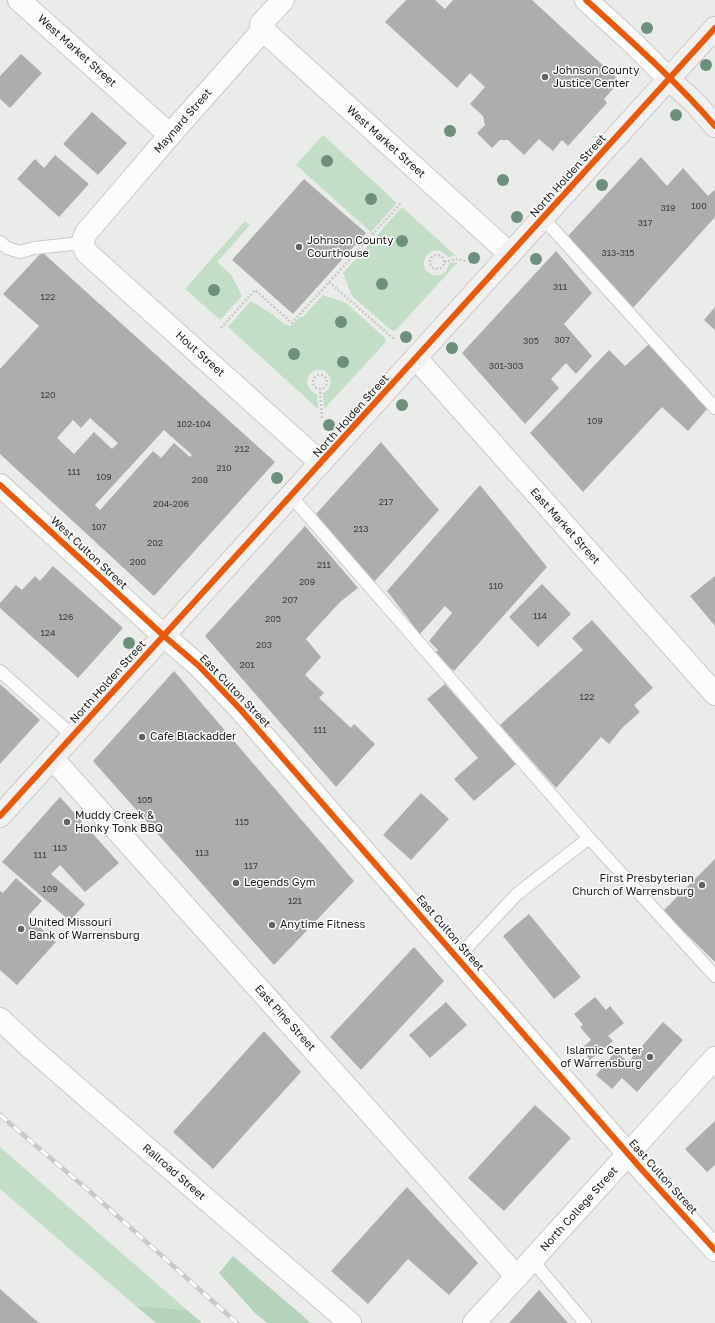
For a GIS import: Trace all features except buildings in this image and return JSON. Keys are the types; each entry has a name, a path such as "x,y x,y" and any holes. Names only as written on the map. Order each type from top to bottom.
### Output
{"main road":[{"name":"North Holden Street","path":"0,816 715,28"},
{"path":"669,79 696,104 715,126"}],"street":[{"name":"West Market Street","path":"19,0 170,135"},
{"name":"Maynard Street","path":"82,242 86,233 263,30 261,24 283,0"},
{"path":"586,0 630,40 669,79"},
{"name":"West Market Street","path":"263,30 510,254"},
{"name":"Hout Street","path":"82,242 87,253 321,463"},
{"name":"East Market Street","path":"416,358 715,694"},
{"name":"West Culton Street","path":"0,485 164,636"},
{"name":"East Culton Street","path":"164,636 199,666 240,709 628,1153 715,1250"},
{"name":"East Pine Street","path":"53,759 518,1277"},
{"name":"Railroad Street","path":"0,1019 31,1048 350,1323"},
{"name":"North College Street","path":"474,1323 518,1277 715,1058"}],"lane":[{"path":"543,218 715,408"},
{"path":"0,242 7,248 20,252 34,248 82,242"},
{"path":"291,496 589,838 715,976"},
{"path":"0,671 73,736"},
{"path":"458,957 517,894 589,838"},
{"path":"532,1260 585,1323"}],"path":[{"path":"221,328 255,290 292,323 401,203"},
{"path":"435,256 440,256 444,262 440,269 436,269 430,265 431,258 435,256"},
{"path":"444,262 457,259 465,261"},
{"path":"329,282 394,339"},
{"path":"322,375 326,379 326,384 324,387 320,388 314,386 313,380 315,376 322,375"},
{"path":"320,388 322,418"}],"green space":[{"path":"323,135 397,203 371,232 296,165"},
{"path":"402,207 456,256 448,257 443,252 438,250 433,251 425,257 425,267 428,272 434,275 440,275 444,273 449,263 458,262 394,331 352,296 343,273"},
{"path":"245,221 250,225 217,262 232,276 242,296 220,320 185,289"},
{"path":"323,295 346,303 386,340 385,343 324,409 323,393 328,389 331,380 326,372 322,370 312,372 308,377 307,383 310,390 317,394 318,409 228,327 251,301 272,314 284,324 291,326 300,317 303,317"},
{"path":"0,1147 187,1310 136,1306 0,1189"},
{"path":"233,1256 311,1323 267,1323 254,1312 219,1273"},
{"path":"136,1306 187,1310 202,1323 156,1323"}],"railway":[{"path":"0,1115 95,1196 237,1323"}],"cycle path":[{"path":"586,0 669,77 715,126"},
{"path":"0,816 715,28"},
{"path":"0,485 164,636 199,666 240,709 643,1171 715,1250"}],"place":[{"name":"Johnson County Justice Center","path":"545,77"},
{"name":"Johnson County Courthouse","path":"299,247"},
{"name":"Cafe Blackadder","path":"142,737"},
{"name":"Muddy Creek & Honky Tonk BBQ","path":"67,822"},
{"name":"Legends Gym","path":"236,883"},
{"name":"First Presbyterian Church of Warrensburg","path":"702,885"},
{"name":"Anytime Fitness","path":"272,925"},
{"name":"United Missouri Bank of Warrensburg","path":"21,929"},
{"name":"Islamic Center of Warrensburg","path":"650,1057"}]}
